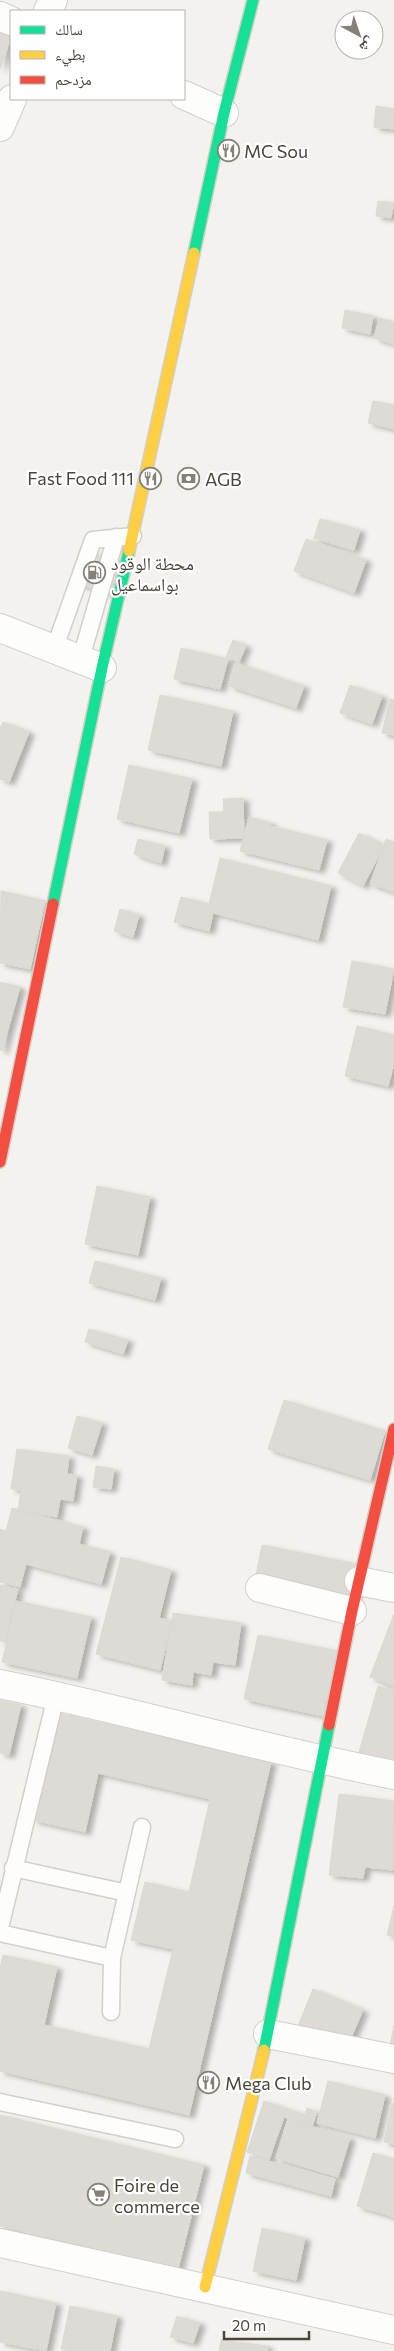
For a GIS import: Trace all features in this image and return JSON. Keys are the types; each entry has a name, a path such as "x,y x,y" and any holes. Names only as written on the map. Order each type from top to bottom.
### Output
{"main road":[{"path":"0,1162 91,663 133,536 224,113 253,0"},
{"path":"206,2288 268,2034 352,1611 394,1429"}],"street":[{"path":"185,95 224,113"},
{"path":"0,127 12,100"},
{"path":"0,628 91,663"},
{"path":"359,1581 394,1588"},
{"path":"260,1588 352,1611"},
{"path":"0,1684 323,1761 394,1776"},
{"path":"268,2034 394,2059"},
{"path":"0,2243 394,2330"}],"lane":[{"path":"54,650 93,540 133,536"},
{"path":"91,663 116,537"},
{"path":"0,1928 56,1696"},
{"path":"111,2012 112,1958 142,1826"},
{"path":"13,1868 127,1893"},
{"path":"0,1933 112,1958"},
{"path":"0,2102 175,2140"}],"building":[{"path":"0,33 10,37 10,40 0,69"},
{"path":"376,106 394,109 394,129 374,127"},
{"path":"378,201 394,203 391,218 376,216"},
{"path":"345,310 373,316 370,334 342,328"},
{"path":"380,318 394,322 394,344 374,338"},
{"path":"373,401 394,405 394,429 368,423"},
{"path":"320,519 360,530 354,550 314,538"},
{"path":"306,539 366,560 354,593 294,571"},
{"path":"80,549 121,562 111,594 69,581"},
{"path":"233,640 246,646 239,662 226,657"},
{"path":"181,648 228,659 220,689 174,679"},
{"path":"236,663 304,686 296,708 229,686"},
{"path":"350,685 382,696 372,724 340,713"},
{"path":"160,695 233,711 221,766 148,750"},
{"path":"390,699 394,700 394,735 382,733"},
{"path":"3,722 29,732 9,782 0,779 0,729"},
{"path":"129,765 192,779 179,833 117,819"},
{"path":"243,798 244,838 210,839 209,812 224,812 223,799"},
{"path":"249,817 271,823 270,826 327,840 319,870 240,851"},
{"path":"359,833 384,846 363,886 338,873"},
{"path":"138,839 165,846 161,863 134,854"},
{"path":"386,839 394,842 394,892 370,884"},
{"path":"220,858 331,886 318,940 213,913 209,931 174,922 181,897 209,904"},
{"path":"1,891 45,901 30,969 0,963"},
{"path":"120,909 139,915 133,937 114,931"},
{"path":"352,961 394,969 385,1014 343,1007"},
{"path":"0,982 20,987 2,1051 0,1050"},
{"path":"357,1026 394,1035 394,1064 388,1086 345,1076"},
{"path":"97,1186 150,1197 138,1255 85,1244"},
{"path":"95,1261 161,1278 155,1300 89,1283"},
{"path":"89,1329 128,1340 123,1354 85,1342"},
{"path":"284,1400 385,1431 370,1480 268,1449"},
{"path":"77,1416 102,1423 92,1455 68,1448"},
{"path":"17,1449 69,1456 67,1474 77,1475 73,1501 60,1499 57,1517 18,1511 21,1490 11,1489"},
{"path":"96,1466 114,1469 111,1489 93,1487"},
{"path":"12,1508 83,1527 79,1544 110,1552 101,1584 26,1564 20,1587 0,1582 0,1529 6,1531"},
{"path":"262,1545 362,1565 352,1610 310,1602 313,1585 282,1578 278,1595 253,1590"},
{"path":"121,1557 171,1570 159,1618 172,1621 160,1670 96,1654"},
{"path":"0,1585 18,1589 5,1642 0,1641"},
{"path":"16,1601 91,1617 77,1678 2,1662"},
{"path":"173,1613 241,1623 235,1665 213,1662 211,1675 193,1672 192,1685 162,1680"},
{"path":"394,1614 394,1686 370,1677"},
{"path":"258,1635 338,1651 323,1716 244,1699"},
{"path":"378,1686 394,1691 394,1762 359,1752"},
{"path":"0,1700 21,1705 9,1755 0,1753"},
{"path":"58,1713 271,1762 189,2115 0,2071 0,1968 3,1955 57,1967 44,2025 149,2049 173,1949 131,1940 145,1882 189,1892 210,1799 98,1773 85,1832 33,1820"},
{"path":"339,1794 394,1801 393,1870 365,1867 363,1878 329,1875"},
{"path":"394,1906 394,1937 387,1935"},
{"path":"313,1989 363,2010 342,2059 293,2038"},
{"path":"394,2025 394,2070 386,2068"},
{"path":"328,2081 385,2095 375,2138 317,2123"},
{"path":"264,2101 305,2115 307,2108 317,2112 312,2127 284,2117 269,2160 247,2152"},
{"path":"392,2103 394,2104 394,2144 384,2142"},
{"name":"Foire de commerce","path":"0,2115 204,2165 178,2269 0,2226"},
{"path":"288,2119 350,2138 338,2177 276,2158"},
{"path":"373,2153 394,2159 394,2217 357,2206"},
{"path":"250,2156 335,2179 331,2196 246,2173"},
{"path":"262,2228 305,2238 296,2280 253,2271"},
{"path":"0,2291 56,2303 46,2351 0,2342"},
{"path":"70,2306 117,2316 110,2351 73,2351 61,2349"},
{"path":"177,2316 200,2323 193,2343 170,2337"},
{"path":"221,2340 268,2346 267,2351 219,2351"}],"traffic: fast":[{"path":"194,253 224,113 253,0"},
{"path":"53,904 102,668 129,551"},
{"path":"264,2050 329,1725"}],"traffic: slow":[{"path":"129,551 194,253"},
{"path":"205,2287 264,2050"}],"traffic: jam":[{"path":"0,1162 53,904"},
{"path":"329,1725 352,1611 394,1429"}],"place":[{"name":"MC Sou","path":"228,151"},
{"name":"Fast Food 111","path":"150,478"},
{"name":"AGB","path":"189,479"},
{"name":"محطة الوقود بواسماعيل","path":"95,573"},
{"name":"Mega Club","path":"209,2083"},
{"name":"Foire de commerce","path":"98,2195"}]}
